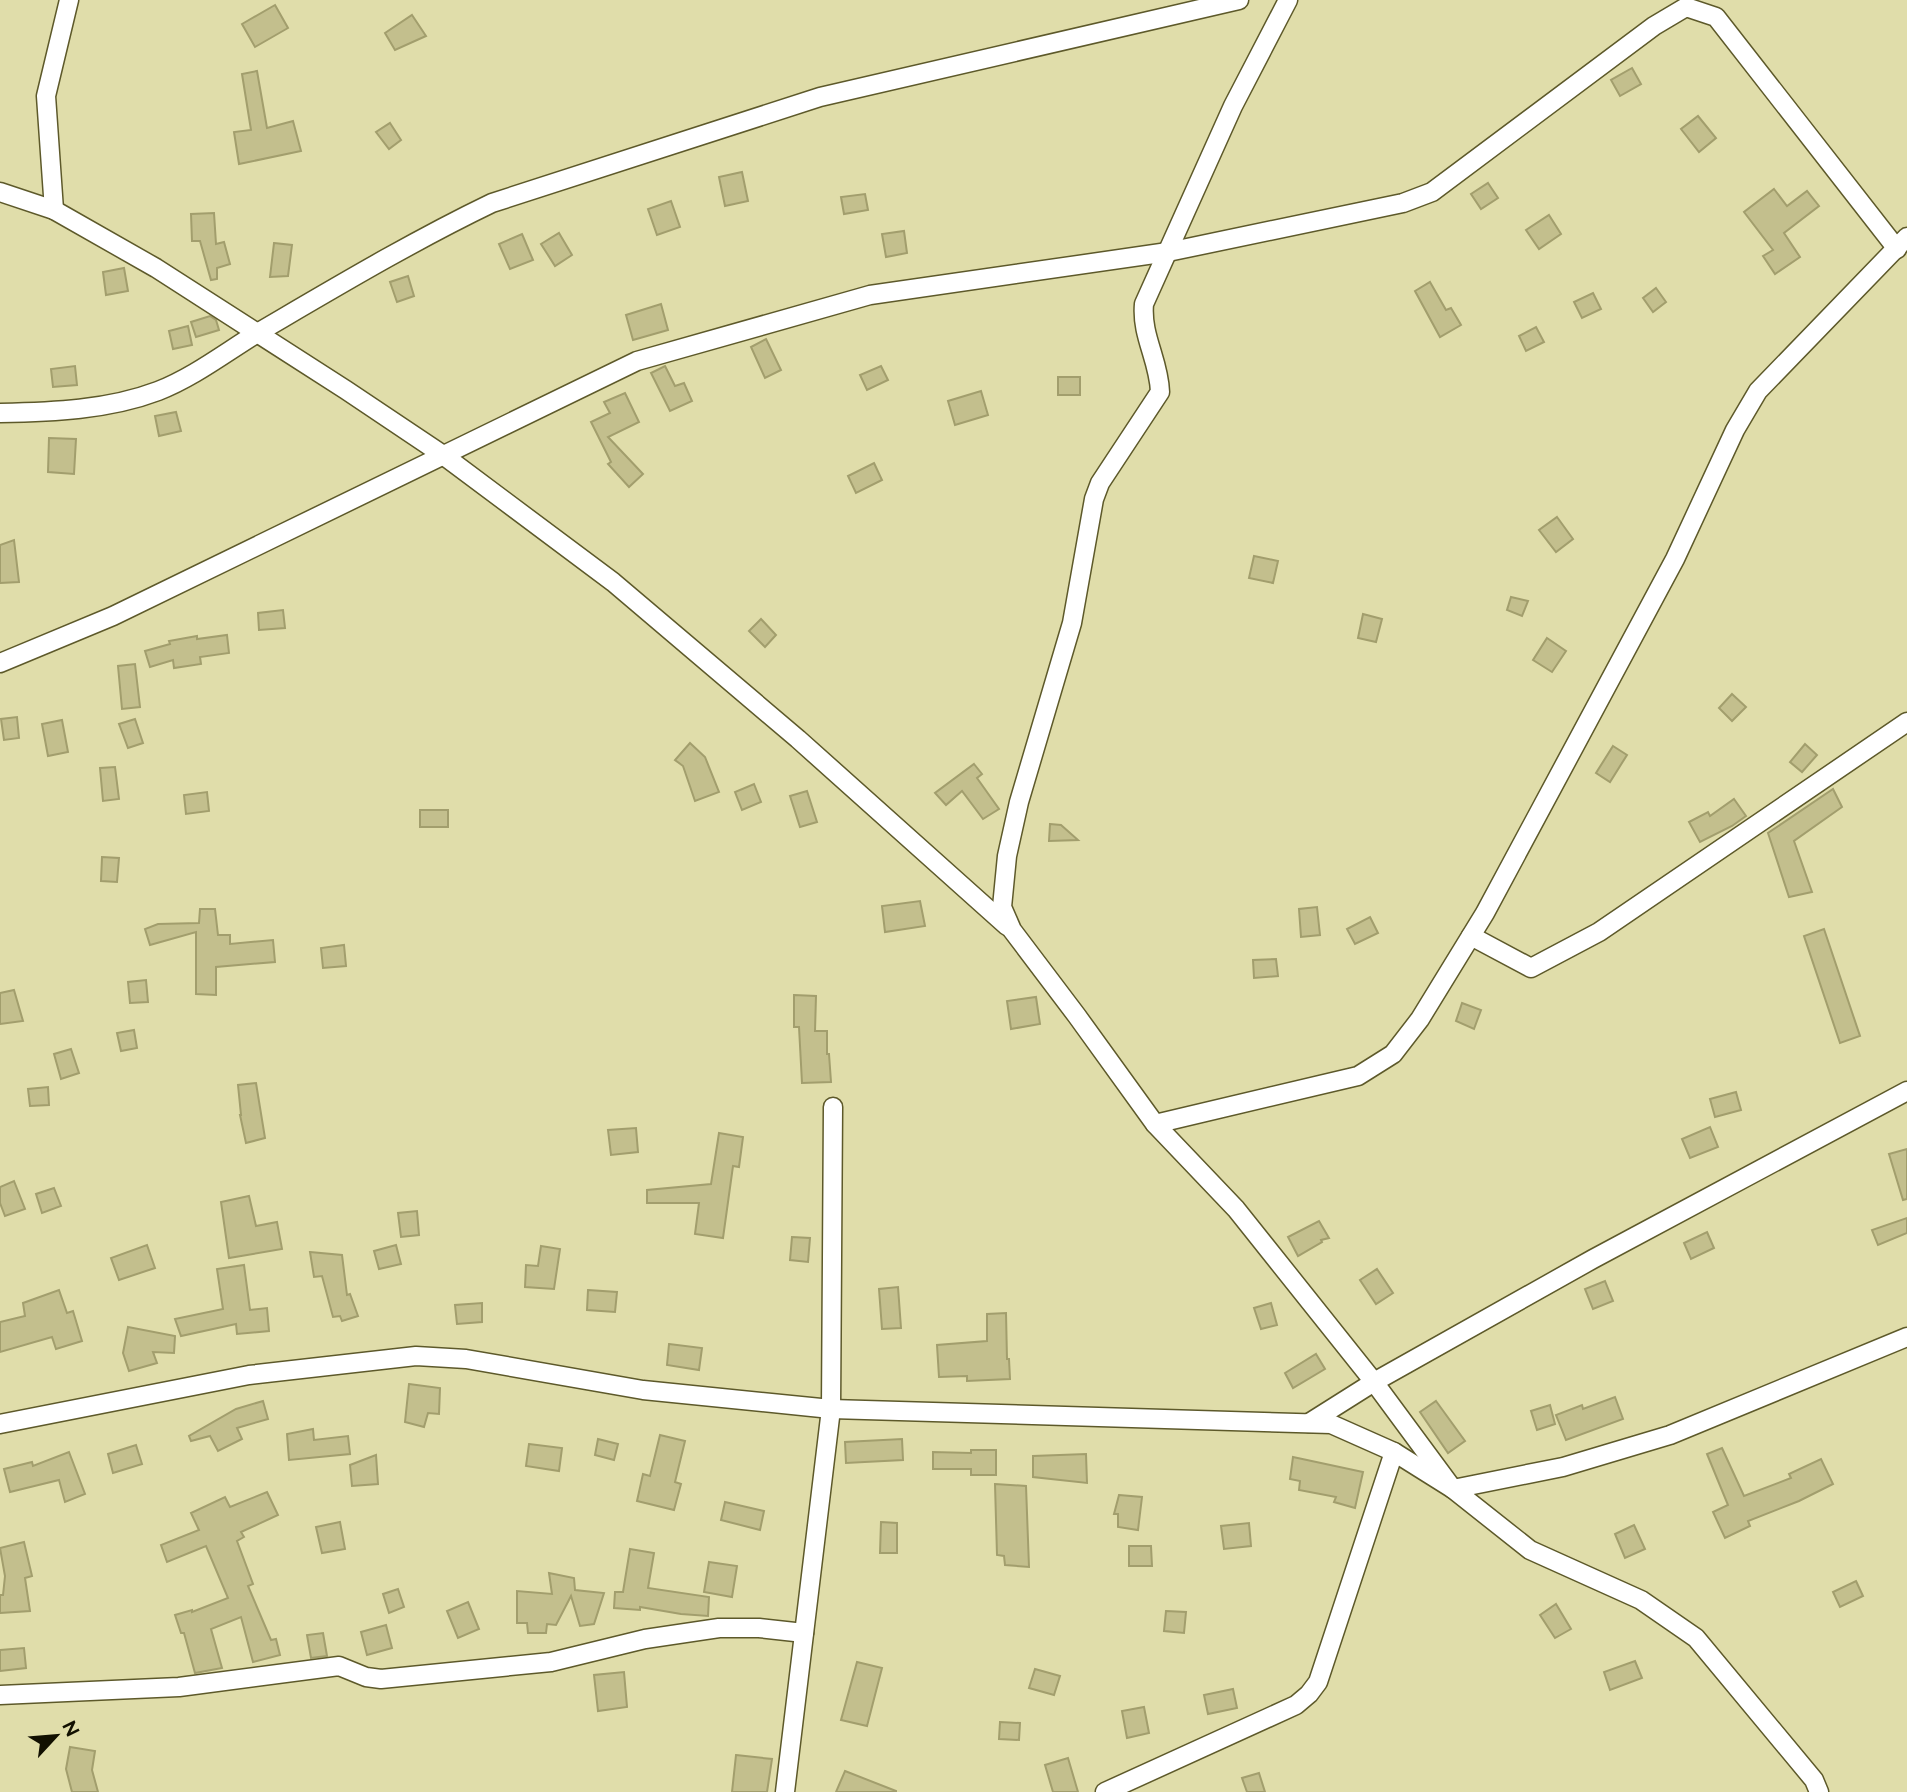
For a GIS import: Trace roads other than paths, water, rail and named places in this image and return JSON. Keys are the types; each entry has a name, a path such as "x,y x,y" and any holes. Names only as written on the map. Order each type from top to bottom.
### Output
{"street":[{"path":"54,210 46,96 69,0"},
{"path":"0,413 48,412 113,403 157,391 188,376 455,221 492,203 820,97 1238,0"},
{"path":"1012,930 1002,907 1007,856 1019,802 1072,623 1094,499 1100,483 1160,392 1159,376 1142,321 1144,304 1233,106 1288,0"},
{"path":"0,663 113,616 637,361 870,295 1168,251 1404,203 1432,192 1654,26 1686,7 1716,17 1902,243 1758,391 1735,430 1675,559 1471,936 1420,1019 1394,1054 1358,1076 1155,1124"},
{"path":"0,192 54,210 156,268 443,455 613,582 799,739 1012,930 1155,1124 1236,1209 1374,1382 1453,1489"},
{"path":"1471,936 1531,968 1599,932 1907,722"},
{"path":"1308,1423 1374,1382 1629,1239 1907,1091"},
{"path":"785,1792 831,1409 833,1107"},
{"path":"1453,1489 1563,1467 1671,1434 1907,1337"},
{"path":"0,1424 249,1375 416,1356 466,1359 643,1390 831,1409 1331,1424 1394,1452 1453,1489 1530,1550 1641,1600 1696,1638 1814,1780 1819,1792"},
{"path":"1105,1792 1296,1704 1309,1694 1318,1682 1394,1452"},
{"path":"0,1695 179,1687 339,1666 366,1677 382,1679 551,1662 645,1639 719,1628 759,1628 804,1633"}]}
